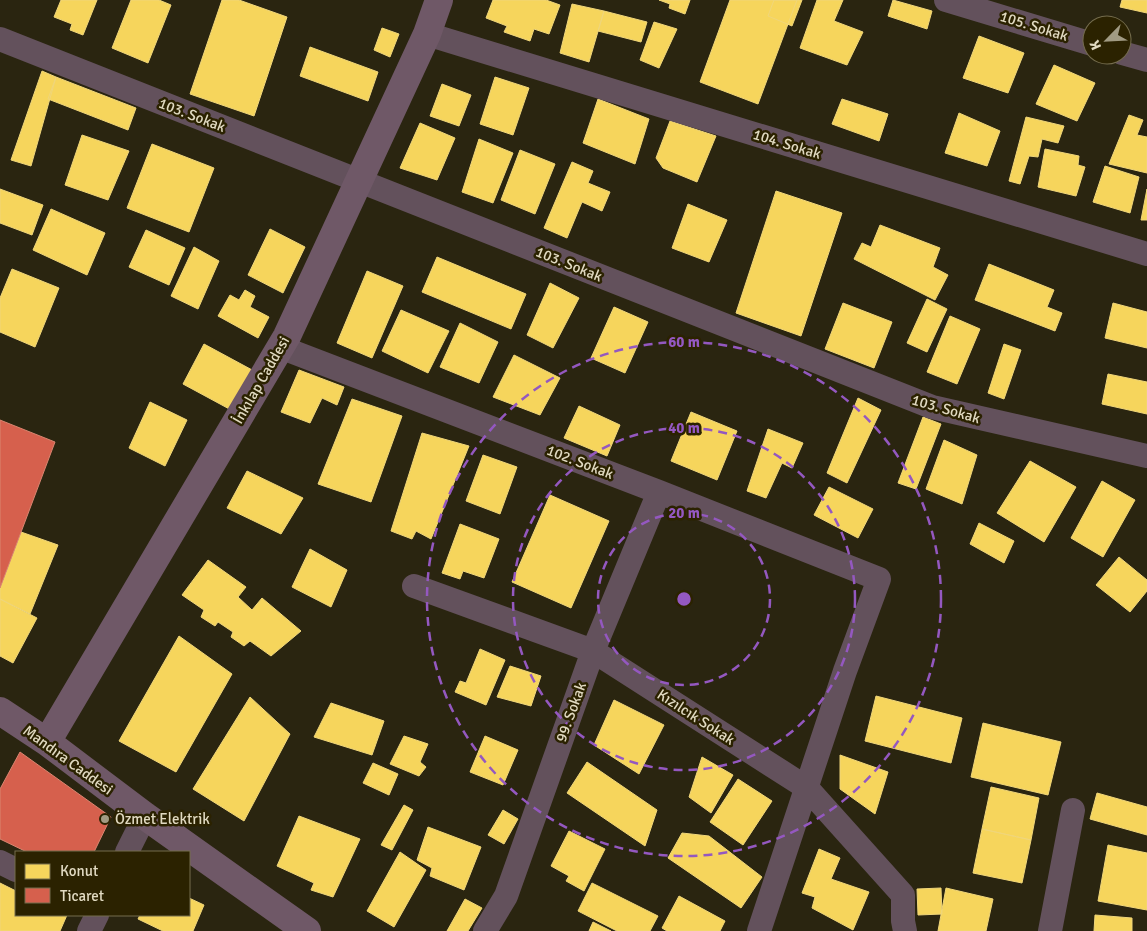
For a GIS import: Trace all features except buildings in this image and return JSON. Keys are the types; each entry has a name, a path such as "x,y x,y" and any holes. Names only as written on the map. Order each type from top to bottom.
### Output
{"street":[{"name":"İnkılap Caddesi","path":"47,742 287,336 427,34 438,0"},
{"name":"105. Sokak","path":"946,0 1082,41"},
{"name":"104. Sokak","path":"427,34 1147,254"},
{"name":"103. Sokak","path":"0,39 932,407 1147,456"},
{"path":"1132,56 1147,60"},
{"name":"102. Sokak","path":"280,347 659,492 879,579 845,671 808,788"},
{"name":"99. Sokak","path":"485,931 506,896 593,651 659,492"},
{"name":"Kızılcık Sokak","path":"414,586 593,651 808,788 903,894 905,931"},
{"name":"Mandıra Caddesi","path":"0,711 47,742 145,816 307,931"},
{"path":"759,931 808,788"},
{"path":"1050,931 1073,810"},
{"path":"128,851 145,816"},
{"path":"0,862 15,870"},
{"path":"89,931 96,916"}],"place":[{"name":"Özmet Elektrik","path":"105,819"}]}
